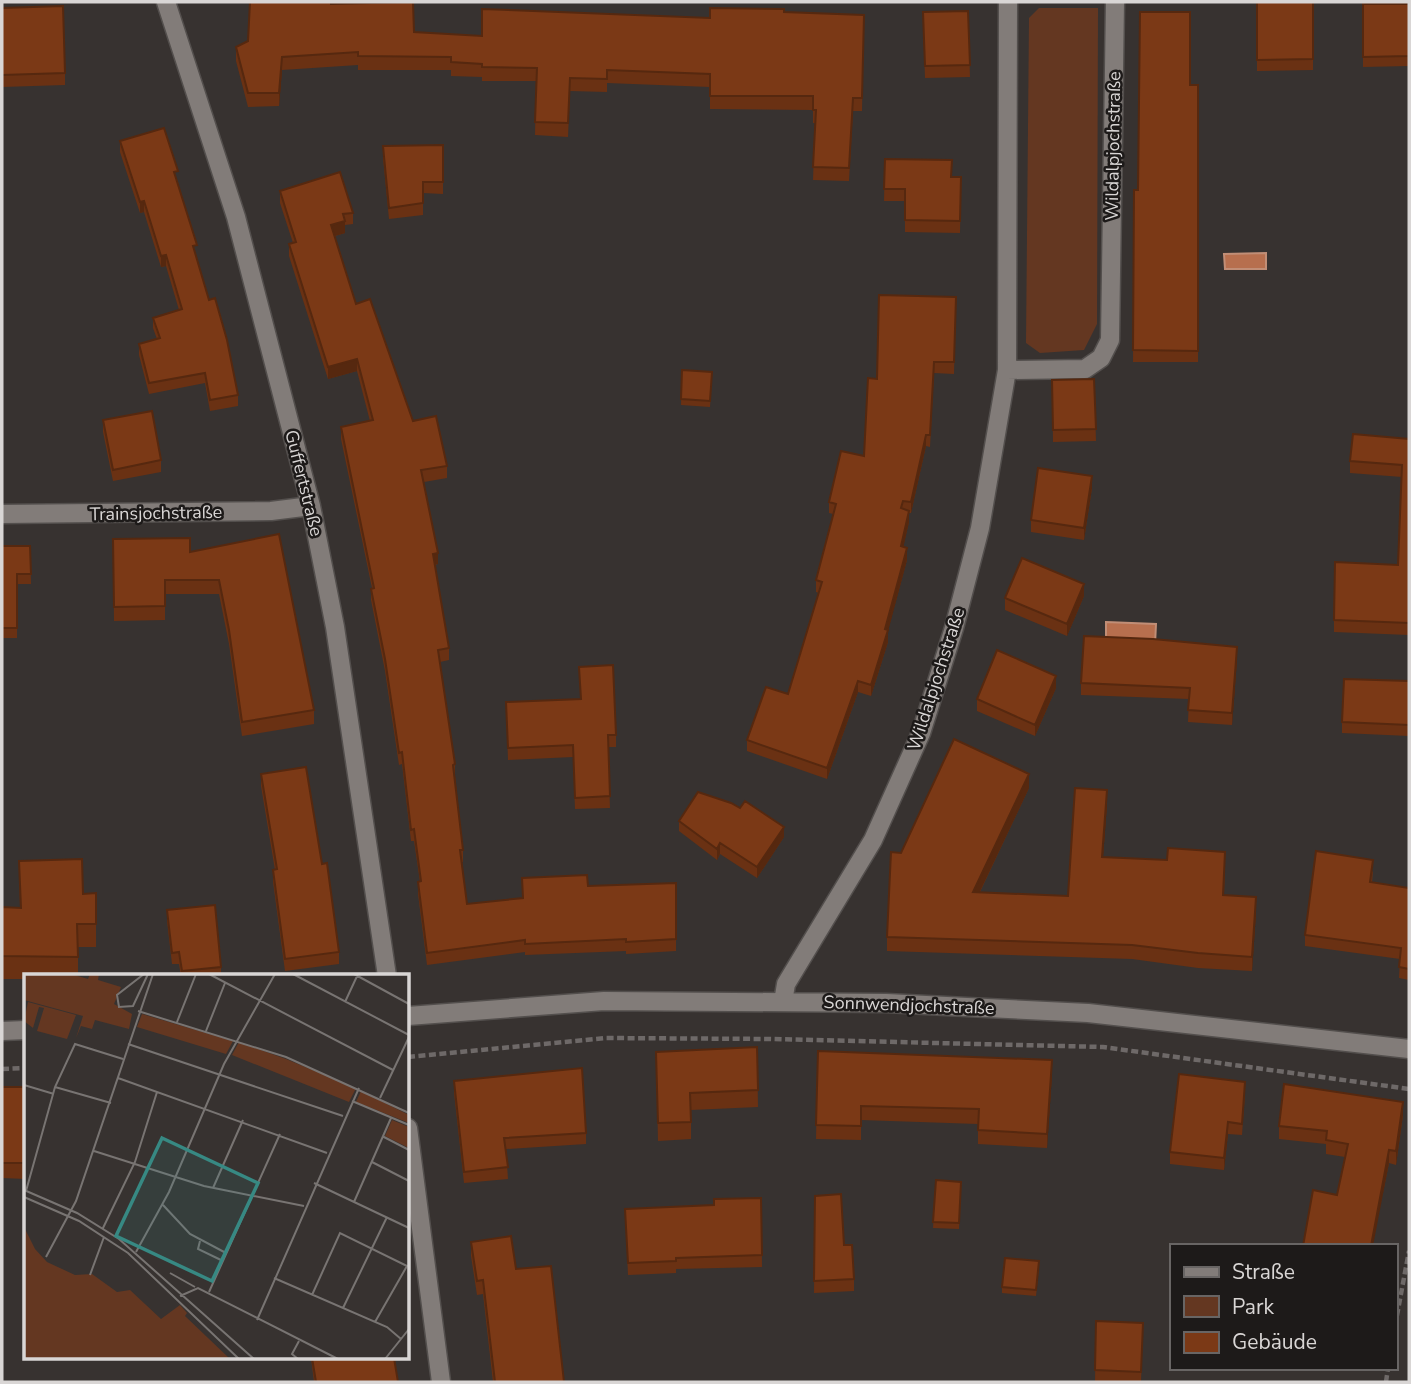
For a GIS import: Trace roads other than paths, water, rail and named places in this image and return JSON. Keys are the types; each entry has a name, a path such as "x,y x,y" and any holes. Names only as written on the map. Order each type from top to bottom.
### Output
{"street":[{"name":"Guffertstraße","path":"166,2 236,217 311,506 335,627 387,974"},
{"name":"Wildalpjochstraße","path":"783,1002 786,984 873,840 921,733 954,628 980,528 1007,370 1008,2"},
{"name":"Wildalpjochstraße","path":"1007,370 1085,369 1101,358 1110,340 1115,2"},
{"name":"Trainsjochstraße","path":"2,514 271,511 311,506"},
{"name":"Sonnwendjochstraße","path":"410,1016 604,1001 886,1003 1088,1013 1409,1049"},
{"path":"2,1031 24,1030"},
{"path":"410,1143 442,1382"}]}
